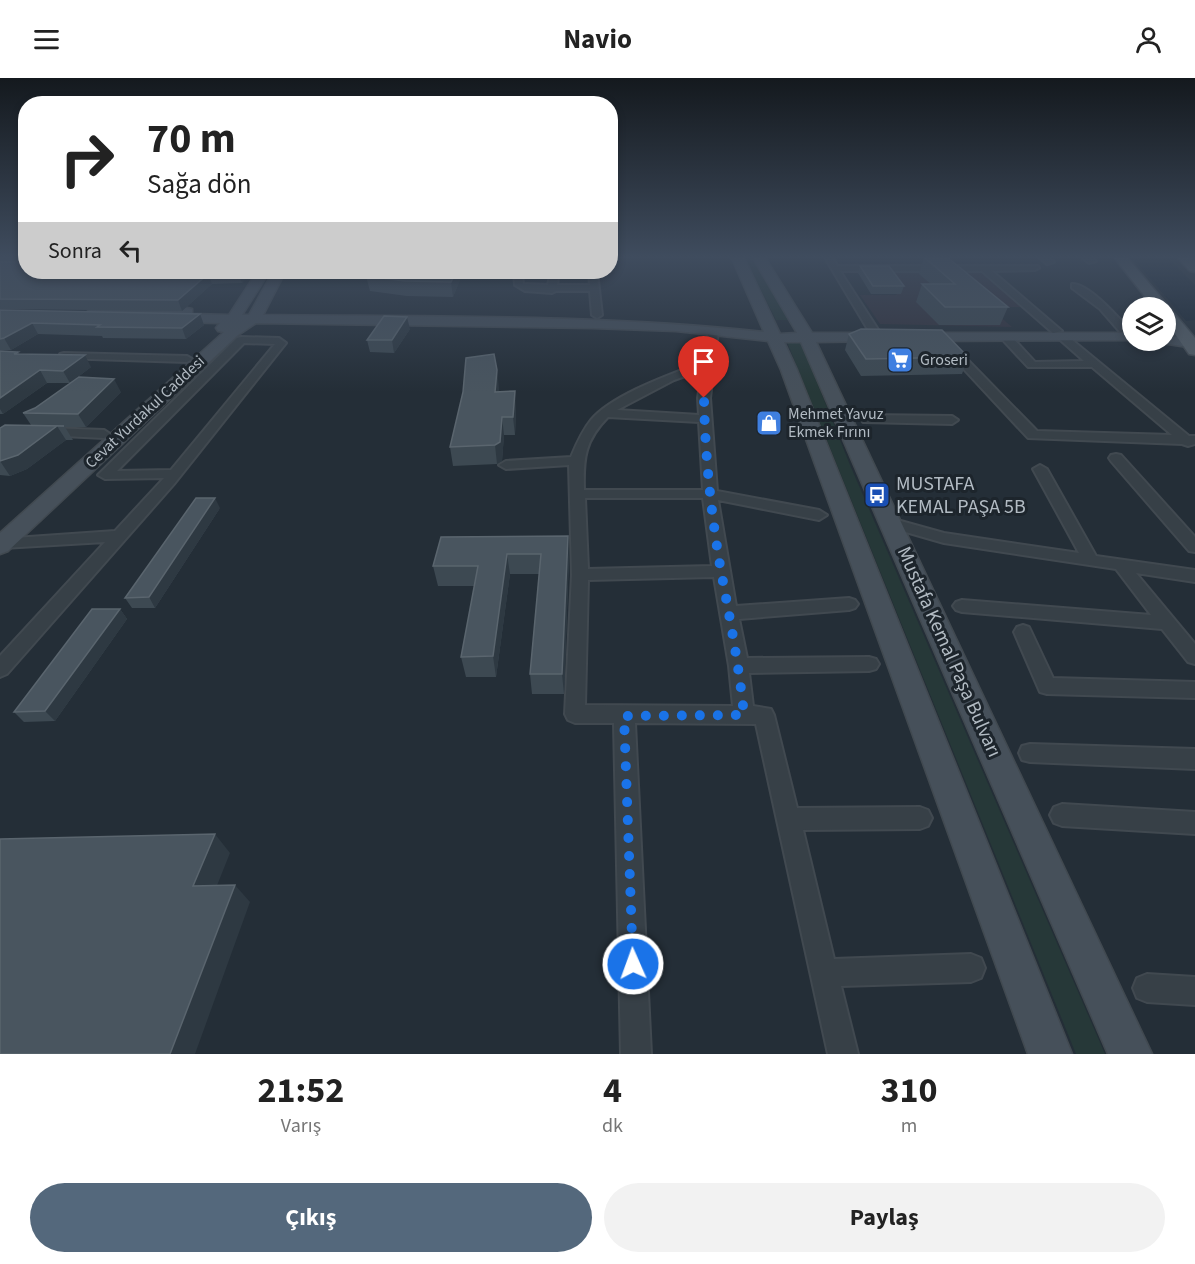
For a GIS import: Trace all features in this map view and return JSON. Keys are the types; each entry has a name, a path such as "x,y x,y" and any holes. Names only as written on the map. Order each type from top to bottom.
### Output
{"main road":[{"path":"197,312 236,302"},
{"name":"Cevat Yurdakul Caddesi","path":"0,524 187,359 245,316 247,302"},
{"name":"Cevat Yurdakul Caddesi","path":"2,544 233,332 256,302"},
{"name":"Mustafa Kemal Paşa Bulvarı","path":"768,302 820,371 1130,1054"},
{"name":"Mustafa Kemal Paşa Bulvarı","path":"777,302 1050,1054"},
{"path":"245,316 197,312 81,313 386,319 518,319 597,315 789,332 874,331 940,337 1059,334"},
{"path":"518,319 713,331 898,334 1122,333"},
{"path":"1176,322 1188,335"}],"street":[{"path":"596,302 597,315"},
{"path":"855,302 874,331"},
{"path":"1022,302 1094,364 1192,442"},
{"path":"1095,302 1122,326"},
{"path":"713,331 704,398 710,494 721,571 739,666 744,715"},
{"path":"940,337 1033,435 1192,442"},
{"path":"1006,337 1032,365 1094,364"},
{"path":"0,669 174,474 275,352 281,343 279,341 242,340 105,476 174,474"},
{"path":"47,356 187,359"},
{"path":"708,364 670,378 605,413 595,423 582,445 576,461 580,575 575,714 764,715 843,1054"},
{"path":"605,413 705,419"},
{"path":"867,419 952,420"},
{"path":"35,432 104,434"},
{"path":"1116,458 1195,547"},
{"path":"506,465 576,461"},
{"path":"1040,469 1090,559"},
{"path":"577,494 710,494 819,515"},
{"path":"890,523 944,538 1195,576"},
{"path":"2,544 120,536"},
{"path":"1121,565 1195,657"},
{"path":"580,575 721,571"},
{"path":"730,613 849,604"},
{"path":"962,606 1167,623"},
{"path":"1023,632 1047,686 1195,690"},
{"path":"739,666 869,664"},
{"path":"624,716 636,1054"},
{"path":"1030,753 1195,759"},
{"path":"1062,815 1195,823"},
{"path":"788,819 920,818"},
{"path":"824,973 971,968"},
{"path":"1147,988 1195,991"}],"shaded area":[{"path":"767,302 778,302 789,320 776,320"},
{"path":"865,302 1016,302 1023,307 989,307 1012,327 880,324"},
{"path":"787,342 801,342 850,465 1105,1054 1076,1054"}],"water":[{"path":"1176,302 1195,302 1195,320 1186,321 1176,309"}],"building":[{"path":"940,302 1001,302 1008,307 945,307"},
{"path":"0,310 200,314 182,328 97,327 100,325 32,323 0,339"},
{"path":"384,316 407,317 392,340 367,340"},
{"path":"861,329 942,330 968,357 866,359 849,334"},
{"path":"0,351 18,352 14,354 85,355 63,371 40,370 0,398"},
{"path":"494,354 497,370 495,392 515,391 513,417 502,417 500,442 495,445 450,447 463,392 466,358"},
{"path":"79,377 114,379 78,414 23,413 35,408"},
{"path":"5,425 64,426 57,426 18,455 0,461 0,428"},
{"path":"196,498 215,498 149,597 125,598"},
{"path":"568,536 562,674 530,674 541,554 507,554 493,656 461,657 478,566 433,566 441,537"},
{"path":"92,609 120,609 45,711 14,712"},
{"path":"215,834 193,886 235,885 170,1054 0,1054 0,839"}],"place":[{"name":"Groseri","path":"900,360"},
{"name":"Mehmet Yavuz Ekmek Fırını","path":"769,423"},
{"name":"MUSTAFA KEMAL PAŞA 5B","path":"877,495"}],"route":[{"path":"633,964 624,716 744,715 739,666 721,571 710,494 704,398"}]}
